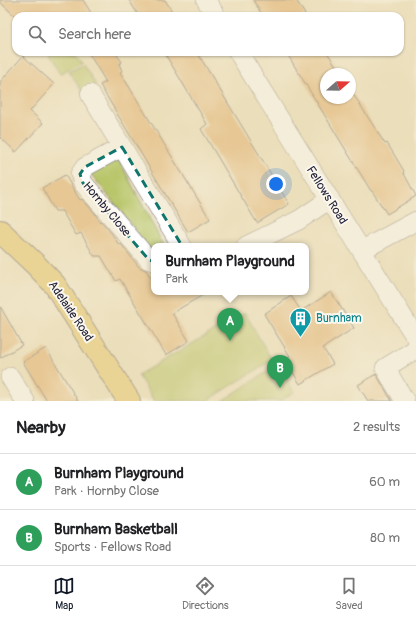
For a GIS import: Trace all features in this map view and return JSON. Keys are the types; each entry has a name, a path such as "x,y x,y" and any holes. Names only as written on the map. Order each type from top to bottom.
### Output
{"main road":[{"name":"Adelaide Road","path":"0,231 55,285 129,401"}],"street":[{"path":"206,0 214,12"},
{"name":"Fellows Road","path":"241,56 416,338"},
{"path":"90,94 180,243"},
{"name":"Hornby Close","path":"122,147 85,167 80,174 83,184 151,260"},
{"path":"252,243 299,220 330,199"},
{"path":"362,250 416,221"},
{"path":"405,401 385,368 416,348"},
{"path":"10,377 25,401"}],"highlighted area":[{"path":"122,147 187,254 163,263 149,260 83,183 80,174 85,167"}],"green space":[{"path":"49,56 79,56 82,61 60,74"},
{"path":"83,64 96,85 83,93 69,71"},
{"path":"117,156 162,243 151,243 151,250 88,170"},
{"path":"245,313 272,360 207,401 154,401 138,375"},
{"path":"267,372 275,384 286,378 294,392 280,401 258,401 256,399 257,401 222,401"}],"building":[{"path":"0,0 83,0 90,12 12,13 0,2"},
{"path":"129,0 165,0 172,12 136,12"},
{"path":"253,0 296,0 304,12 260,12"},
{"path":"23,56 54,84 30,111 43,123 16,152 0,137 0,82"},
{"path":"90,56 118,56 122,62 119,64 122,71 120,72 210,219 188,232 100,85 106,82"},
{"path":"166,56 199,56 289,204 257,223 201,129 207,124"},
{"path":"288,56 330,56 337,68 320,68 320,104 356,104 356,98 385,144 387,143 404,171 403,172 416,196 387,214"},
{"path":"65,175 80,200 82,199 94,212 100,222 101,221 112,234 119,245 121,244 139,267 147,271 151,278 151,295 203,295 172,313 189,341 166,355 120,279 116,281 101,256 94,256 81,233 76,235 62,211 55,211 42,188"},
{"name":"Burnham","path":"331,292 354,328 323,348 333,364 300,384 285,359 290,356 264,314 291,296 301,311"},
{"path":"0,306 22,345 0,358"},
{"path":"46,348 78,401 47,401 23,362"},
{"path":"376,374 392,401 368,401 358,385"}],"place":[{"name":"Burnham","path":"300,338"},
{"name":"Burnham Playground","path":"230,341"},
{"name":"Burnham Basketball","path":"280,388"}]}
